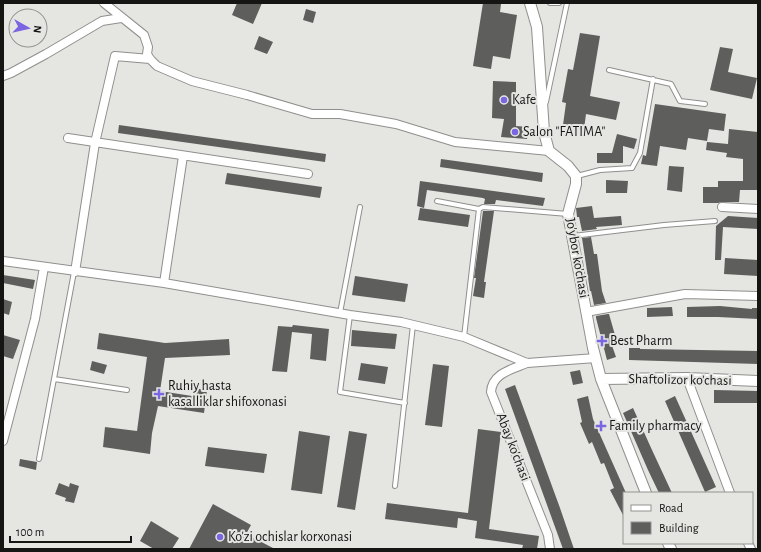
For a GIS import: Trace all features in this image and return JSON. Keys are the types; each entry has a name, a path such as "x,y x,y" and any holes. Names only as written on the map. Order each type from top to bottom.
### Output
{"street":[{"path":"104,3 144,35 150,59 157,66 192,81 312,114 340,114 396,124 455,142 549,151 568,166 576,176"},
{"path":"530,3 537,27 544,112 544,132 549,151"},
{"path":"3,76 39,58 102,21 121,18"},
{"path":"75,272 95,143 115,56 150,59"},
{"path":"68,138 308,174"},
{"path":"164,283 183,156"},
{"name":"Jo'ybor ko'chasi","path":"576,176 576,184 568,214 596,358 601,379 646,492"},
{"path":"722,207 758,209"},
{"path":"3,261 44,268 164,283 350,315 401,322 464,337 527,363 596,358"},
{"path":"3,441 35,319 44,268"},
{"path":"586,312 685,294 758,296"},
{"name":"Abay ko'chasi","path":"527,363 500,375 494,380 491,386 491,392 548,535 550,549"},
{"path":"687,378 730,492"},
{"name":"Shaftolizor ko'chasi","path":"601,379 687,378 758,381"}],"lane":[{"path":"550,3 558,3"},
{"path":"544,112 567,3"},
{"path":"609,70 671,84 680,101 705,104"},
{"path":"576,176 600,170 632,168 640,153 653,79"},
{"path":"437,201 479,210 484,207 568,214"},
{"path":"340,313 360,207"},
{"path":"464,337 479,210"},
{"path":"573,236 664,225 715,221"},
{"path":"39,459 75,272"},
{"path":"350,315 340,392 405,402"},
{"path":"395,486 413,325"},
{"path":"54,379 127,390"}],"building":[{"path":"237,3 262,3 253,24 232,15"},
{"path":"483,3 501,4 500,12 517,15 510,59 493,56 491,69 473,66"},
{"path":"306,9 316,12 313,23 303,20"},
{"path":"580,33 600,36 590,96 620,102 616,120 586,114 584,129 563,125 566,103 562,102 568,69 573,70"},
{"path":"259,36 273,42 267,54 254,49"},
{"path":"720,47 733,49 728,72 757,78 752,99 710,90"},
{"name":"Kafe","path":"493,81 516,82 516,126 528,127 527,139 501,137 504,119 492,118"},
{"path":"655,104 726,114 724,131 709,129 707,141 688,138 686,150 660,146 657,166 641,164 643,155 646,156"},
{"path":"119,125 326,154 325,162 118,133"},
{"path":"729,129 758,132 758,190 740,190 739,202 703,203 703,187 718,187 718,181 743,181 743,159 726,157 727,153 706,150 707,142 728,144"},
{"path":"617,134 637,139 634,149 623,146 623,163 597,163 597,153 612,153"},
{"path":"441,159 543,173 542,182 440,167"},
{"path":"669,166 684,167 682,192 667,190"},
{"path":"227,173 322,187 320,198 225,184"},
{"path":"606,180 628,181 627,193 606,193"},
{"path":"420,181 545,198 543,206 496,200 495,204 484,204 485,199 483,198 427,190 424,208 417,206"},
{"path":"592,206 594,218 621,216 622,225 596,227 597,229 582,231 579,217 577,217 576,208"},
{"path":"420,208 470,215 468,227 418,220"},
{"path":"483,211 494,211 484,282 486,282 484,298 473,296"},
{"path":"728,216 758,218 758,229 723,227 721,260 715,260 716,226"},
{"path":"591,237 594,254 597,254 602,291 606,303 594,305 590,291 582,238"},
{"path":"725,258 758,260 758,276 724,274"},
{"path":"3,275 35,280 33,289 3,283"},
{"path":"355,276 408,284 405,302 352,295"},
{"path":"3,299 12,302 9,315 3,313"},
{"path":"720,306 752,309 758,308 758,319 687,317 687,307"},
{"path":"672,307 673,316 647,317 647,308"},
{"path":"609,314 615,335 609,337 616,357 607,360 596,316"},
{"path":"293,325 329,329 326,361 310,359 312,334 292,332 287,372 272,371 278,326 292,327"},
{"path":"352,330 397,334 395,349 351,346"},
{"name":"Ruhiy hasta kasalliklar shifoxonasi","path":"99,333 165,343 229,339 230,355 165,358 160,391 192,396 193,388 207,390 204,413 158,406 152,433 150,454 103,447 105,427 137,431 147,357 97,349"},
{"path":"3,335 20,340 13,359 3,356"},
{"path":"629,348 758,351 758,364 629,360"},
{"path":"92,361 107,365 104,374 90,370"},
{"path":"361,363 388,367 385,384 358,380"},
{"path":"433,364 449,366 442,427 425,425"},
{"path":"580,370 583,383 573,385 570,372"},
{"path":"515,385 574,549 563,549 505,389"},
{"path":"714,390 758,391 758,403 714,403"},
{"path":"588,396 593,419 626,492 623,492 623,515 610,490 614,488 604,463 601,464 592,442 589,444 580,423 582,422 577,399"},
{"path":"675,396 716,487 705,492 665,401"},
{"path":"633,408 672,492 659,492 623,413"},
{"path":"478,429 501,432 489,529 539,536 537,549 522,549 523,545 475,538 477,521 458,518 457,528 385,519 387,503 468,513"},
{"path":"299,431 330,436 322,494 291,490"},
{"path":"349,431 367,434 355,510 337,507"},
{"path":"208,447 267,454 264,473 205,466"},
{"path":"20,459 37,462 36,470 19,466"},
{"path":"59,483 69,487 70,483 79,486 74,503 65,501 66,498 55,494"},
{"name":"Ko'zi ochislar korxonasi","path":"213,504 251,525 246,534 275,549 189,549"},
{"path":"151,521 179,538 172,549 154,549 140,541"}],"place":[{"name":"Kafe","path":"504,100"},
{"name":"Salon \"FATIMA\"","path":"515,132"},
{"name":"Best Pharm","path":"602,341"},
{"name":"Ruhiy hasta kasalliklar shifoxonasi","path":"159,394"},
{"name":"Family pharmacy","path":"601,426"},
{"name":"Ko'zi ochislar korxonasi","path":"220,537"}]}
